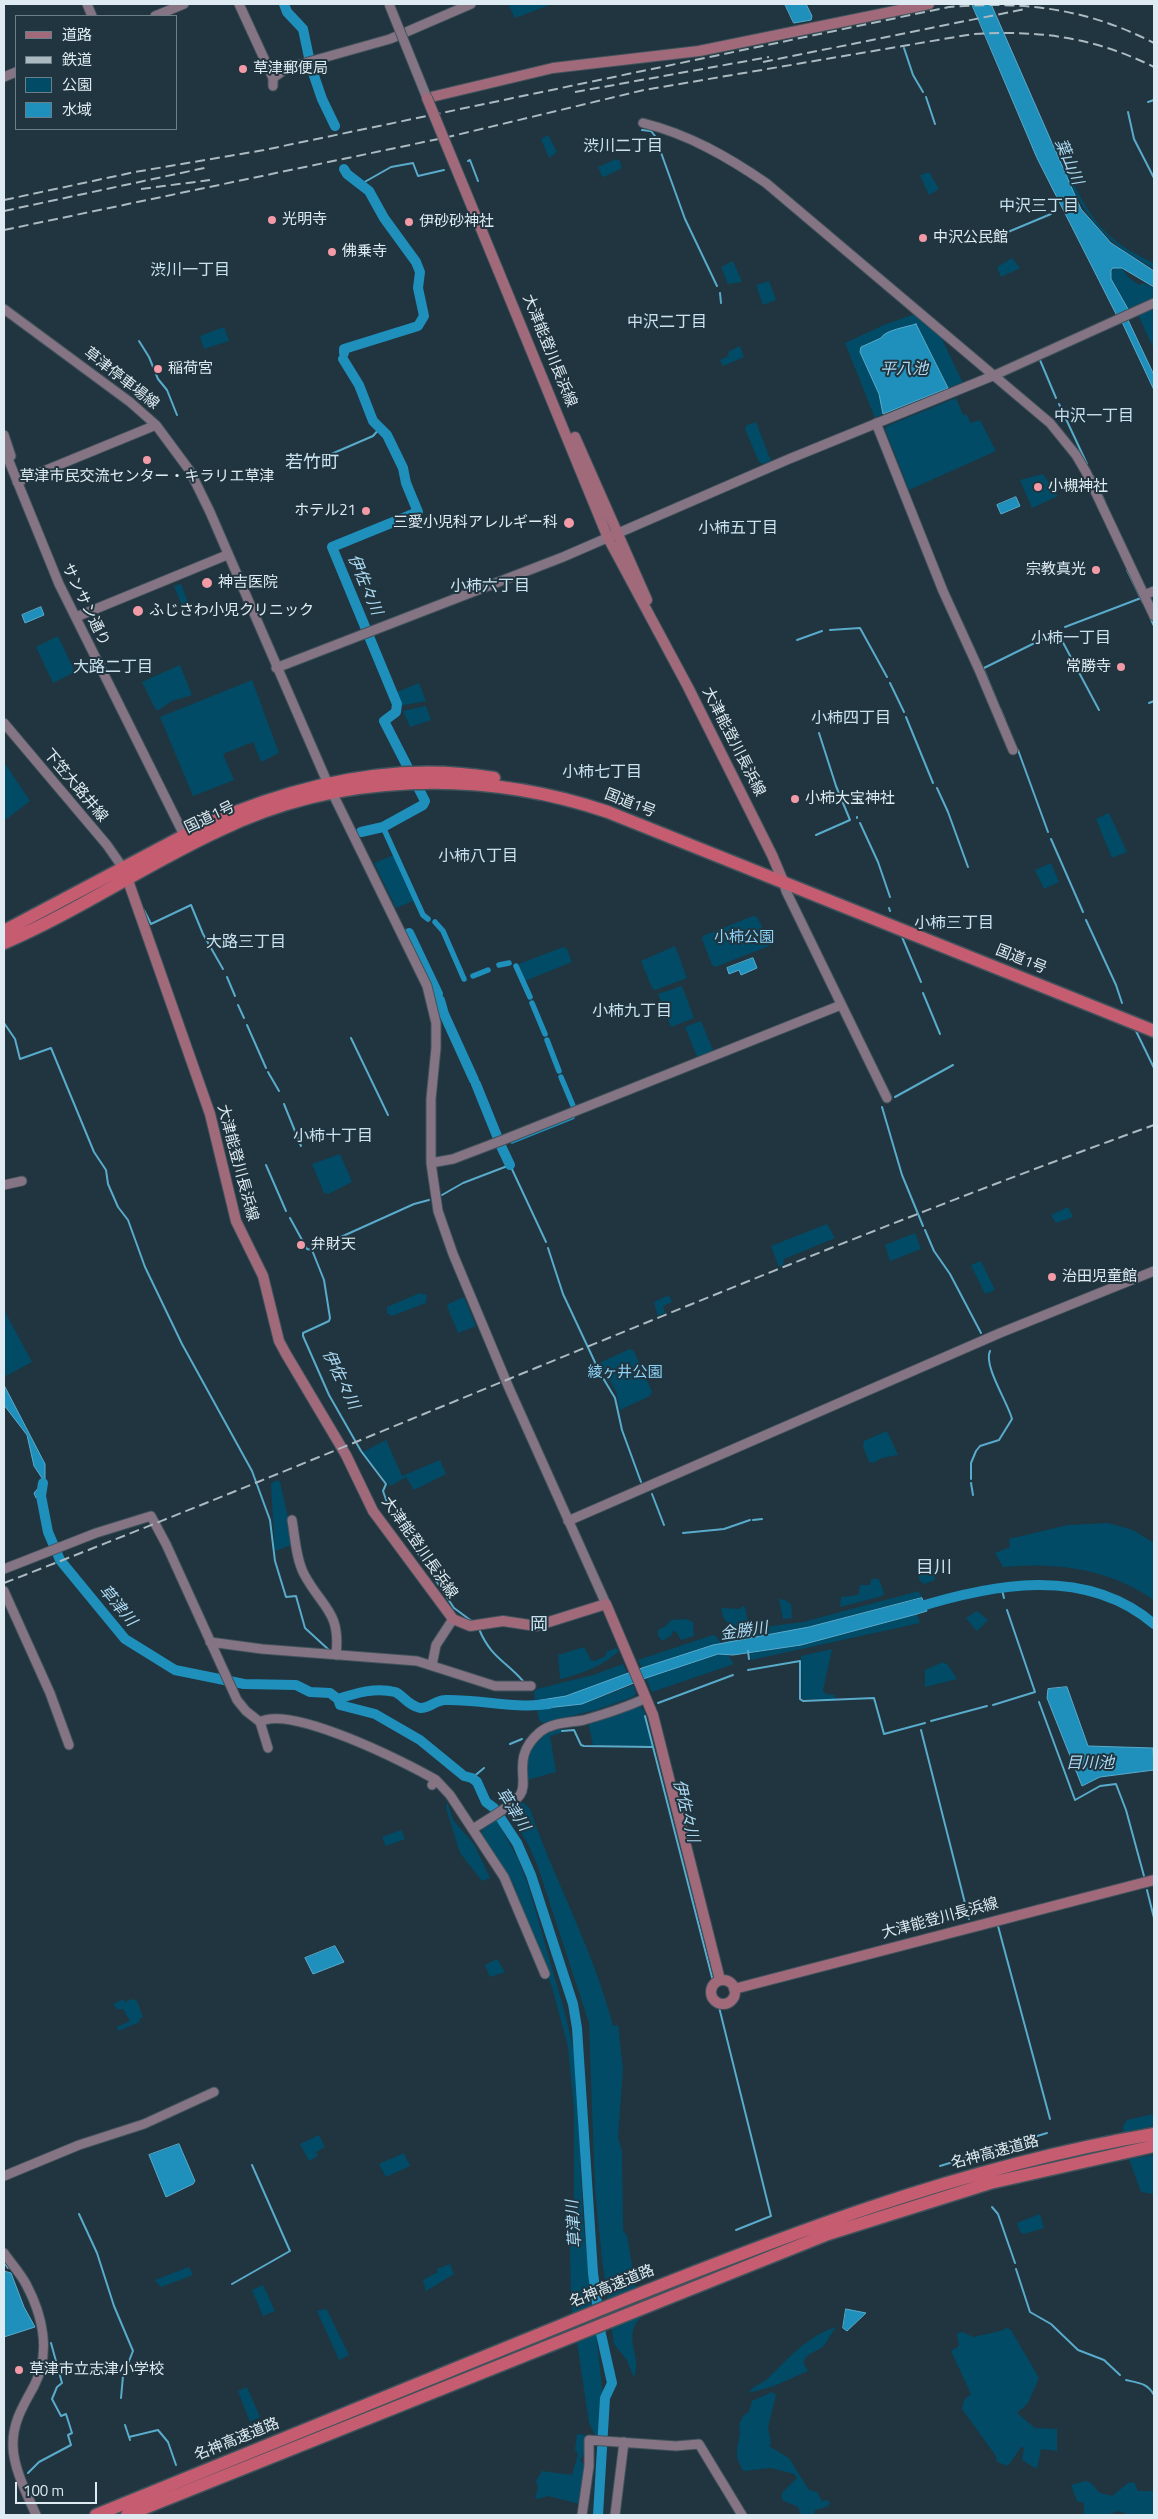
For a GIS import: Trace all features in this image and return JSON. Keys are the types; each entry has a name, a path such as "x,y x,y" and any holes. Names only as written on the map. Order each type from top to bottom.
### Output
{"highway":[{"name":"国道1号","path":"4,943 187,841 233,812 298,790 330,789 366,776 414,778 492,785 555,796 608,812 1154,1023"},
{"name":"国道1号","path":"4,931 126,874"},
{"name":"国道1号","path":"781,878 1154,1031"},
{"name":"名神高速道路","path":"96,2515 657,2286 862,2208 985,2171 1066,2158 1134,2143 1154,2134"},
{"name":"名神高速道路","path":"1134,2143 1154,2146"},
{"name":"名神高速道路","path":"127,2515 658,2300 867,2220 1066,2158"}],"main road":[{"path":"430,97 553,68 699,51 929,4"},
{"name":"大津能登川長浜線","path":"430,97 642,603 652,618 772,855 781,878"},
{"name":"大津能登川長浜線","path":"126,874 210,1114 236,1221 263,1276 279,1341 346,1455 372,1511 453,1619 470,1626 503,1621 536,1626 606,1604"},
{"path":"606,1604 653,1715 720,1980 730,1982 734,1989"},
{"name":"大津能登川長浜線","path":"720,1980 713,1984 710,1991 712,1998 718,2003 729,2002 734,1996 734,1989 1154,1880"}],"street":[{"path":"157,15 184,4"},
{"path":"239,4 273,82 287,68 390,39 471,4"},
{"path":"389,4 430,97"},
{"path":"395,4 430,97"},
{"path":"643,123 714,151 766,183 1050,422 1076,455 1154,616"},
{"path":"276,668 515,576 613,536 995,375 1154,303"},
{"name":"草津停車場線","path":"4,309 130,402 156,425 190,470 330,789 418,967 432,1001 436,1023 436,1048 431,1099 431,1163 438,1211 453,1254 522,1420 606,1604"},
{"path":"876,424 941,584 1012,750"},
{"path":"4,449 17,482 156,425"},
{"name":"サンサン通り","path":"4,435 18,475 17,482 52,569 187,841"},
{"name":"サンサン通り","path":"4,464 8,475 17,482"},
{"path":"76,617 227,555"},
{"path":"1144,595 1154,591"},
{"name":"下笠大路井線","path":"4,723 107,845 126,874"},
{"path":"781,878 786,892 887,1098"},
{"path":"431,1163 453,1159 503,1140 841,1005"},
{"path":"4,1185 22,1181"},
{"path":"568,1521 1000,1333 1154,1271"},
{"path":"4,1569 96,1534 151,1516 166,1544 241,1706 260,1722 268,1748"},
{"path":"292,1520 303,1572 333,1617 336,1628 336,1655"},
{"path":"4,1591 50,1693 69,1745"},
{"path":"432,1665 436,1645 453,1619"},
{"path":"212,1646 336,1655 432,1665 495,1686 531,1686"},
{"path":"473,1828 514,1800 521,1792 521,1770 524,1754 531,1742 540,1733 555,1725 584,1720 645,1694"},
{"path":"260,1722 264,1720 286,1721 338,1733 434,1782 450,1795 510,1887 545,1974"},
{"path":"4,2176 79,2145 144,2124 214,2092"},
{"path":"4,2253 26,2285 42,2327 44,2348 40,2374 18,2416 13,2447 20,2476 36,2515"},
{"path":"582,2515 589,2466 589,2440 676,2446 699,2444 742,2515"},
{"path":"615,2515 625,2442"}],"green space":[{"path":"508,4 552,4 515,18"},
{"path":"548,135 557,152 549,158 541,139"},
{"path":"1057,149 1083,202 1093,217 1117,242 1133,253 1154,263 1154,269 1127,253 1093,221 1078,199 1066,175 1054,150"},
{"path":"616,159 620,161 622,168 604,177 602,176 598,167"},
{"path":"929,172 939,189 929,195 920,175"},
{"path":"1012,258 1020,268 1001,277 997,267"},
{"path":"733,261 742,282 728,284 721,267"},
{"path":"1113,268 1121,269 1130,279 1140,285 1143,283 1154,288 1154,297 1128,309 1111,279"},
{"path":"769,281 776,300 763,305 756,285"},
{"path":"1154,309 1154,349 1138,315"},
{"path":"915,314 941,337 963,383 948,388 916,324 861,347 860,352 879,394 883,414 875,418 845,343 886,324"},
{"path":"224,327 229,341 204,349 200,336"},
{"path":"740,346 744,357 723,366 720,360 729,356 728,352"},
{"path":"956,398 963,415 966,414 971,423 980,420 996,451 909,490 885,429 887,426"},
{"path":"756,422 771,461 764,464 759,462 745,429 747,425"},
{"path":"1043,474 1058,496 1032,508 1020,480"},
{"path":"181,584 190,608 184,610 174,586"},
{"path":"58,636 75,672 53,683 36,647"},
{"path":"180,665 192,695 172,701 156,710 142,682"},
{"path":"252,680 279,753 261,762 253,742 223,754 234,780 193,796 160,717"},
{"path":"419,683 426,701 399,706 395,693"},
{"path":"426,706 431,720 410,727 403,711"},
{"path":"4,762 30,801 4,821"},
{"path":"1109,813 1127,852 1112,858 1096,819"},
{"path":"396,855 415,900 396,908 374,863"},
{"path":"1051,863 1059,882 1044,889 1035,870"},
{"name":"小柿公園","path":"753,916 757,917 770,943 769,946 715,967 712,965 702,939 703,936"},
{"path":"675,946 687,978 655,990 652,988 641,961"},
{"path":"563,947 567,949 572,962 525,981 519,964"},
{"path":"682,986 694,1018 671,1027 658,994"},
{"path":"701,1021 714,1053 698,1059 685,1027"},
{"path":"340,1154 352,1182 328,1194 324,1193 312,1164"},
{"path":"1068,1207 1073,1217 1056,1223 1051,1215"},
{"path":"827,1224 835,1238 784,1259 783,1265 779,1267 771,1246"},
{"path":"915,1233 921,1249 890,1261 885,1245"},
{"path":"981,1261 995,1290 985,1294 971,1265"},
{"path":"420,1293 427,1295 426,1303 392,1316 387,1313 387,1307"},
{"path":"669,1295 672,1302 663,1306 665,1313 658,1316 654,1302"},
{"path":"464,1297 476,1326 458,1333 447,1306"},
{"path":"4,1310 32,1362 4,1377"},
{"name":"綾ヶ井公園","path":"630,1349 634,1351 652,1392 650,1396 620,1410 616,1391 599,1363"},
{"path":"887,1431 898,1455 882,1458 873,1463 869,1462 863,1446 864,1441"},
{"path":"386,1440 402,1476 440,1460 446,1474 414,1490 406,1477 390,1486 363,1452"},
{"path":"278,1480 294,1544 275,1551 271,1483"},
{"path":"1108,1523 1133,1530 1154,1543 1154,1600 1137,1589 1119,1581 1082,1570 1043,1566 1003,1567 995,1553 1010,1547 1009,1539 1068,1525"},
{"path":"933,1568 935,1580 924,1584 920,1581 917,1571"},
{"path":"875,1578 879,1580 884,1593 882,1596 840,1607 841,1597 858,1595 860,1585 870,1585 871,1580"},
{"path":"919,1591 922,1598 809,1627 726,1643 720,1635 726,1632 803,1622"},
{"path":"779,1599 791,1604 792,1618 783,1619"},
{"path":"742,1606 745,1607 748,1622 742,1626 730,1626 723,1617 721,1608 740,1609"},
{"path":"977,1611 988,1620 977,1631 966,1618"},
{"path":"917,1614 920,1623 751,1660 750,1653 801,1645"},
{"path":"686,1619 693,1622 694,1636 681,1640 676,1632 673,1631 671,1636 662,1641 658,1636 658,1630 666,1626 671,1620"},
{"path":"713,1635 721,1643 642,1668 638,1660"},
{"path":"584,1647 591,1660 595,1661 606,1656 606,1652 616,1648 619,1651 591,1669 560,1679 558,1655"},
{"path":"832,1649 823,1690 826,1694 834,1695 836,1699 802,1699 801,1656"},
{"path":"718,1654 728,1655 734,1664 652,1692 646,1678"},
{"path":"943,1662 948,1665 957,1679 925,1687 925,1670"},
{"path":"623,1664 628,1675 565,1696 535,1701 534,1692 537,1689 593,1675"},
{"path":"633,1685 636,1693 633,1697 596,1710 543,1723 539,1720 537,1709 582,1704"},
{"path":"640,1705 645,1713 644,1717 652,1746 593,1745 588,1722"},
{"path":"561,1727 561,1733 550,1736 556,1772 527,1780 527,1761 532,1746 544,1735"},
{"path":"447,1801 453,1820 474,1844 490,1878 482,1881 460,1853 446,1808"},
{"path":"516,1803 524,1803 530,1809 596,1971 613,2026 618,2025 623,2069 618,2137 622,2151 623,2230 627,2236 641,2317 635,2324 632,2339 636,2362 634,2378 627,2360 614,2344 602,2259 595,2189 589,2023 537,1864 528,1844 507,1809"},
{"path":"495,1817 518,1859 528,1885 565,2013 576,2061 583,2221 603,2395 601,2437 595,2435 589,2423 571,2301 570,2251 574,2206 574,2110 568,2047 552,1987 513,1883 482,1835 482,1829"},
{"path":"401,1830 405,1839 386,1846 382,1837"},
{"path":"497,1959 505,1972 490,1977 485,1965"},
{"path":"124,1999 125,2002 133,1999 137,2001 143,2017 139,2019 140,2022 118,2031 117,2027 130,2021 123,2009 117,2009 113,2004"},
{"path":"1154,2114 1154,2126 1123,2132 1123,2126 1127,2120"},
{"path":"319,2135 325,2147 316,2152 318,2156 309,2161 300,2144"},
{"path":"404,2153 410,2166 386,2177 379,2164"},
{"path":"1154,2155 1154,2194 1141,2192 1129,2159"},
{"path":"1040,2214 1044,2228 1024,2234 1020,2232 1017,2223"},
{"path":"450,2264 454,2274 426,2291 423,2280 438,2272 437,2269"},
{"path":"189,2267 193,2275 161,2287 155,2280"},
{"path":"263,2285 275,2311 263,2316 252,2290"},
{"path":"327,2310 349,2355 339,2360 317,2311"},
{"path":"836,2327 823,2347 808,2355 803,2362 808,2371 774,2386 749,2393 807,2342"},
{"path":"1006,2327 1011,2330 1039,2378 1028,2403 1017,2413 1035,2428 1057,2429 1057,2451 1041,2449 1037,2469 1022,2460 1024,2448 1021,2447 1008,2466 997,2462 996,2456 962,2409 964,2400 971,2394 951,2351 959,2346 957,2333 963,2332 973,2337 1004,2330"},
{"path":"247,2387 260,2417 250,2422 238,2391"},
{"path":"772,2392 776,2395 768,2427 771,2443 769,2446 789,2458 809,2490 817,2492 822,2501 827,2500 830,2503 827,2507 815,2510 814,2514 801,2515 798,2507 782,2500 782,2493 797,2478 794,2474 771,2468 743,2471 738,2459 739,2425 743,2416 749,2412 752,2401"},
{"path":"577,2434 585,2435 584,2452 580,2461 584,2464 584,2469 580,2504 548,2496 535,2498 538,2488 536,2481 542,2471 572,2475 578,2454 575,2450"},
{"path":"1085,2481 1090,2482 1100,2493 1112,2496 1128,2483 1134,2482 1138,2491 1154,2491 1154,2515 1126,2515 1117,2511 1109,2515 1084,2515 1084,2503 1077,2501 1071,2485"}],"water":[{"path":"785,4 806,4 812,16 811,20 794,23"},
{"path":"972,4 991,4 1081,209 1111,243 1154,271 1154,287 1122,268 1113,268 1111,270 1111,279 1128,309 1117,316 1037,158"},
{"path":"1128,320 1154,375 1154,390 1122,322"},
{"name":"平八池","path":"916,324 948,388 883,414 879,394 860,352 861,347 891,331"},
{"path":"1016,497 1020,506 1001,514 997,505"},
{"path":"41,607 44,615 25,623 22,615"},
{"path":"753,958 757,968 741,975 739,970 729,974 727,968"},
{"path":"4,1385 45,1464 45,1494 36,1498 34,1493 40,1486 42,1478 34,1466 27,1435 4,1405"},
{"path":"922,1598 927,1611 917,1614 801,1645 733,1655 718,1654 646,1678 582,1704 537,1709 535,1701 566,1696 642,1668 713,1645 809,1627"},
{"name":"目川池","path":"1067,1687 1088,1746 1153,1748 1154,1770 1100,1777 1082,1786 1047,1698 1048,1689"},
{"path":"335,1946 344,1962 313,1974 305,1958"},
{"path":"179,2144 195,2181 193,2184 166,2197 149,2155"},
{"path":"4,2271 11,2273 24,2307 35,2327 4,2337"},
{"path":"846,2309 866,2313 847,2331 843,2328"}],"waterway":[{"name":"伊佐々川","path":"284,4 287,12 303,29 311,67 322,99 335,126"},
{"path":"904,48 913,75 923,92"},
{"path":"926,97 935,124"},
{"path":"1148,102 1154,100"},
{"path":"1128,112 1134,139 1154,178"},
{"path":"642,130 651,131 655,136 685,219 717,286"},
{"path":"468,161 470,160 478,181"},
{"path":"361,184 391,167 413,163 418,176 444,170"},
{"name":"伊佐々川","path":"344,169 347,174 369,191 384,218 416,262 420,272 418,288 424,316 418,326 344,349 344,353"},
{"path":"984,242 1051,214"},
{"path":"720,293 721,303"},
{"path":"139,341 149,357 158,379 167,390 177,415"},
{"name":"伊佐々川","path":"343,359 359,385 373,421 387,435 403,468 406,483 418,512 332,547 397,704 396,712 384,721 425,801 423,805 383,827 361,832"},
{"path":"1040,360 1056,398"},
{"path":"1059,404 1087,464"},
{"path":"329,455 373,436 380,428"},
{"path":"1093,476 1105,502"},
{"path":"1127,570 1143,603"},
{"path":"1065,627 1141,598"},
{"path":"1150,617 1154,626"},
{"path":"830,630 860,628 887,677"},
{"path":"797,640 822,631"},
{"path":"984,668 1059,631"},
{"path":"1059,635 1099,710"},
{"path":"984,670 998,704"},
{"path":"890,683 904,712"},
{"path":"1149,703 1154,701"},
{"path":"1000,708 1005,720"},
{"path":"906,717 933,783"},
{"path":"816,835 850,820 836,786 819,733"},
{"path":"1018,750 1048,832"},
{"path":"937,788 968,867"},
{"path":"860,823 878,862 890,897"},
{"name":"伊佐々川","path":"383,827 423,915 428,919"},
{"path":"1051,839 1083,912"},
{"path":"144,910 151,924 191,905 203,934 223,969"},
{"path":"1086,920 1116,985 1122,1003"},
{"name":"伊佐々川","path":"435,922 443,931 464,979"},
{"name":"伊佐々川","path":"409,933 438,994"},
{"path":"902,937 921,982"},
{"name":"伊佐々川","path":"499,965 509,963"},
{"name":"伊佐々川","path":"516,966 530,997"},
{"name":"伊佐々川","path":"473,976 488,970"},
{"path":"227,977 235,996"},
{"path":"923,993 940,1034"},
{"name":"伊佐々川","path":"440,1000 444,1014 474,1080"},
{"name":"伊佐々川","path":"532,1003 545,1034"},
{"path":"238,1005 244,1018"},
{"path":"4,1023 15,1039 20,1059 51,1048 94,1152 106,1170 108,1184 118,1207 128,1220 145,1267 182,1344 252,1471 270,1520 275,1561 286,1597 296,1596 305,1628 329,1650"},
{"path":"247,1025 266,1068"},
{"path":"1135,1029 1154,1068"},
{"path":"351,1038 388,1115"},
{"name":"伊佐々川","path":"547,1040 559,1071"},
{"path":"895,1097 953,1065"},
{"path":"268,1072 279,1091"},
{"name":"伊佐々川","path":"561,1077 574,1108"},
{"name":"伊佐々川","path":"476,1084 497,1136"},
{"path":"284,1104 301,1146"},
{"path":"882,1107 902,1175 923,1226"},
{"name":"伊佐々川","path":"512,1141 572,1117"},
{"name":"伊佐々川","path":"501,1146 510,1165"},
{"path":"266,1165 286,1211"},
{"path":"442,1195 463,1183 510,1165 546,1242"},
{"name":"伊佐々川","path":"429,1200 414,1204 312,1250 324,1280 330,1318 329,1321 303,1333 303,1336 329,1395 361,1451 386,1484 383,1491 390,1511 454,1608 473,1622"},
{"path":"290,1218 307,1249 312,1250"},
{"path":"925,1230 934,1251 950,1274 981,1333"},
{"path":"548,1248 563,1294 600,1373 615,1398 622,1430 641,1482"},
{"path":"971,1479 971,1463 976,1451 980,1446 999,1440 1012,1419 990,1365 990,1351"},
{"name":"草津川","path":"43,1483 41,1496 48,1532 60,1560 125,1639 175,1670 244,1684 296,1685 310,1692 330,1693 338,1699 340,1705 375,1714 420,1740 464,1776 472,1778 477,1782 486,1802 494,1808 517,1843 531,1875 573,2004 577,2028 593,2273 601,2334 612,2383 605,2398 598,2515"},
{"path":"971,1483 973,1495"},
{"path":"652,1494 664,1525"},
{"path":"753,1520 762,1519"},
{"path":"683,1533 724,1529 750,1520"},
{"name":"金勝川","path":"912,1609 973,1592 1037,1585 1068,1587 1098,1593 1127,1605 1154,1624"},
{"path":"1001,1586 1004,1598"},
{"path":"993,1705 1035,1692 1007,1610"},
{"name":"伊佐々川","path":"479,1629 494,1653 523,1681"},
{"path":"748,1651 749,1659"},
{"path":"748,1670 800,1661 800,1699 803,1701 874,1698 884,1734 925,1723"},
{"path":"658,1703 733,1675"},
{"name":"金勝川","path":"338,1699 373,1690 381,1690 395,1692 412,1705 420,1708 445,1700 510,1705 549,1704"},
{"path":"1039,1702 1075,1800 1100,1786 1116,1784 1126,1810 1144,1876"},
{"path":"931,1721 987,1706"},
{"path":"645,1716 653,1747"},
{"name":"伊佐々川","path":"562,1731 574,1730 581,1745 584,1746 653,1747 713,1981"},
{"path":"921,1730 969,1919"},
{"name":"伊佐々川","path":"510,1744 522,1739"},
{"name":"伊佐々川","path":"472,1778 484,1768"},
{"path":"1147,1890 1154,1918"},
{"path":"998,1926 1050,2119"},
{"name":"伊佐々川","path":"719,2007 771,2216 736,2230"},
{"path":"940,2166 1047,2133"},
{"path":"232,2284 290,2251 252,2165"},
{"path":"992,2207 998,2214 1015,2263"},
{"path":"79,2214 97,2253 114,2306 133,2351 123,2376 121,2398"},
{"path":"4,2262 8,2268"},
{"path":"1016,2269 1030,2312 1051,2324 1078,2350 1104,2360 1120,2375"},
{"path":"28,2473 39,2462 71,2445 68,2435 72,2433 66,2414 61,2416 52,2399 57,2387 62,2383 51,2343"},
{"path":"1126,2380 1145,2386 1154,2395"},
{"path":"125,2425 130,2440"},
{"path":"129,2437 158,2430 168,2442 176,2465"}],"railway":[{"path":"4,200 135,172 264,150 949,7 1003,5 1054,10 1104,22 1154,43"},
{"path":"763,62 1025,9"},
{"path":"4,230 448,137 644,90 973,34 1021,33 1088,42 1154,67"},
{"path":"575,92 769,57"},
{"path":"4,211 209,167"},
{"path":"141,189 210,180"},
{"path":"4,1583 292,1468 721,1292 1009,1179 1154,1125"}],"place":[{"name":"草津郵便局","path":"243,69"},
{"name":"光明寺","path":"272,220"},
{"name":"伊砂砂神社","path":"409,222"},
{"name":"中沢公民館","path":"923,238"},
{"name":"佛乗寺","path":"332,252"},
{"name":"稲荷宮","path":"158,369"},
{"name":"草津市民交流センター・キラリエ草津","path":"147,460"},
{"name":"小槻神社","path":"1038,487"},
{"name":"ホテル21","path":"366,511"},
{"name":"三愛小児科アレルギー科","path":"569,523"},
{"name":"宗教真光","path":"1096,570"},
{"name":"神吉医院","path":"207,583"},
{"name":"ふじさわ小児クリニック","path":"138,611"},
{"name":"常勝寺","path":"1121,667"},
{"name":"小柿大宝神社","path":"795,799"},
{"name":"弁財天","path":"301,1245"},
{"name":"治田児童館","path":"1052,1277"},
{"name":"草津市立志津小学校","path":"19,2370"}],"district":[{"name":"渋川二丁目","path":"623,147"},
{"name":"中沢三丁目","path":"1039,207"},
{"name":"渋川一丁目","path":"190,271"},
{"name":"中沢二丁目","path":"667,323"},
{"name":"中沢一丁目","path":"1094,417"},
{"name":"若竹町","path":"312,464"},
{"name":"小柿五丁目","path":"738,529"},
{"name":"小柿六丁目","path":"490,587"},
{"name":"小柿一丁目","path":"1071,639"},
{"name":"大路二丁目","path":"113,668"},
{"name":"小柿四丁目","path":"851,719"},
{"name":"小柿七丁目","path":"602,773"},
{"name":"小柿八丁目","path":"478,857"},
{"name":"小柿三丁目","path":"954,924"},
{"name":"大路三丁目","path":"246,943"},
{"name":"小柿九丁目","path":"632,1012"},
{"name":"小柿十丁目","path":"333,1137"},
{"name":"目川","path":"934,1569"},
{"name":"岡","path":"539,1626"}],"water label":[{"name":"葉山川","path":"1068,162"}]}
